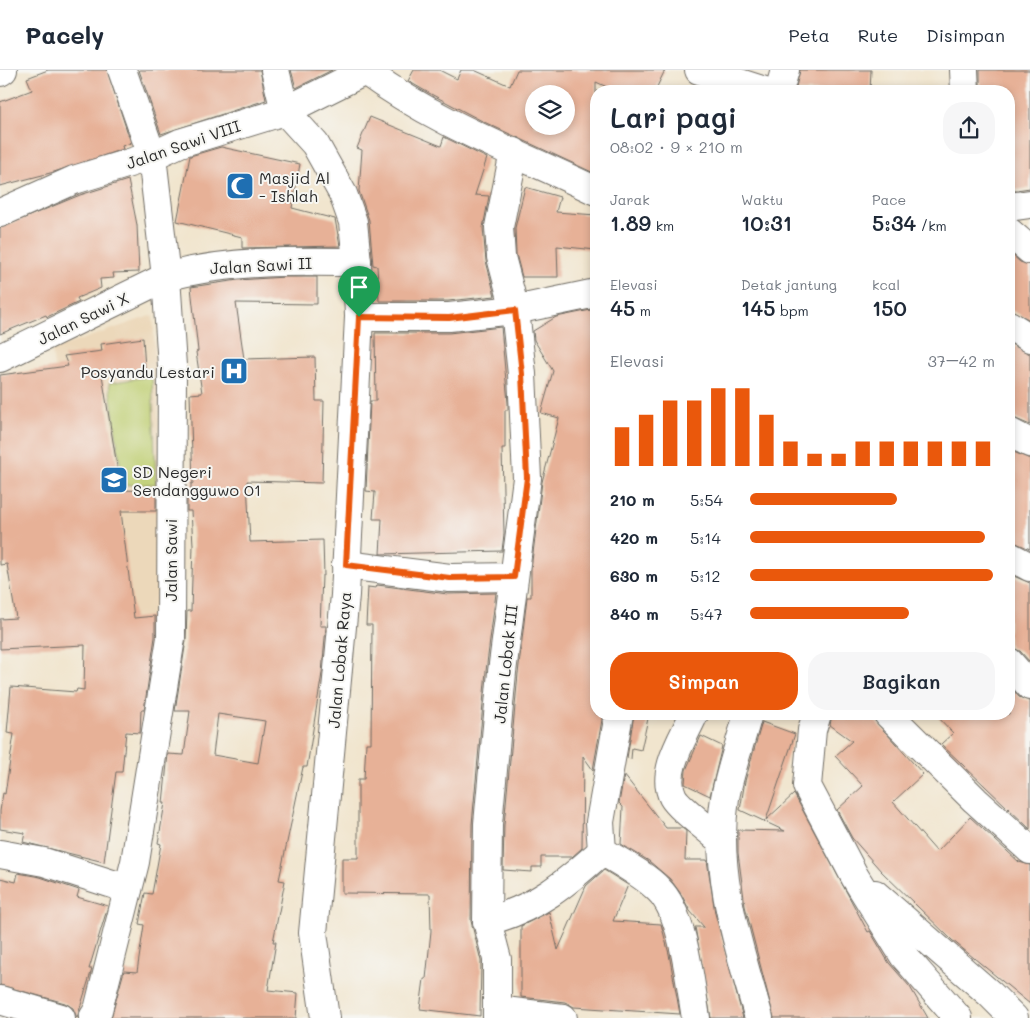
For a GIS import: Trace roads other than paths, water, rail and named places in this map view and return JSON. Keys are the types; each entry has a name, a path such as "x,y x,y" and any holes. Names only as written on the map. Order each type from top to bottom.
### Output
{"street":[{"name":"Jalan Sawi","path":"93,1018 98,1010 135,862 171,638 172,366 166,277 152,156 122,70"},
{"path":"274,70 285,111"},
{"name":"Jalan Sawi VIII","path":"0,213 74,180 152,156 180,143 285,111 365,70"},
{"path":"365,70 391,91 590,188"},
{"path":"699,70 746,85"},
{"path":"781,85 785,70"},
{"path":"964,70 965,85"},
{"name":"Jalan Lobak Raya","path":"285,111 314,144 343,194 353,222 357,262 359,317 346,565 313,933 325,1018"},
{"name":"Jalan Lobak III","path":"497,1014 497,959 486,920 488,824 502,672 527,478 522,374 515,310 501,257 499,227 514,152"},
{"path":"1015,206 1030,204"},
{"path":"1015,237 1030,250"},
{"name":"Jalan Sawi II","path":"166,277 195,269 238,264 357,262"},
{"name":"Jalan Sawi X","path":"0,358 166,277"},
{"path":"359,317 449,318 515,310 590,294"},
{"path":"1015,329 1030,338"},
{"path":"1015,435 1030,443"},
{"path":"1015,559 1030,567"},
{"path":"346,565 450,578 514,577"},
{"path":"1015,669 1030,686"},
{"path":"602,852 600,822 618,720"},
{"path":"691,720 672,764 669,785 673,798 722,841"},
{"path":"746,720 725,797 722,841 732,922 759,1018"},
{"path":"815,720 812,730 807,786 855,877 904,956 958,1018"},
{"path":"894,720 975,800 1030,850"},
{"path":"486,920 505,916 537,903 560,888 602,852"},
{"path":"602,852 634,870 660,890 669,903 683,945 696,1018"},
{"path":"0,854 44,862 128,889"},
{"path":"855,877 1014,1018"},
{"path":"904,956 925,938"},
{"path":"0,1000 61,1018"},
{"path":"497,1014 563,1018"}],"place":[{"name":"Masjid Al - Ishlah","path":"240,186"},
{"name":"Posyandu Lestari","path":"234,371"},
{"name":"SD Negeri Sendangguwo 01","path":"114,480"}]}
